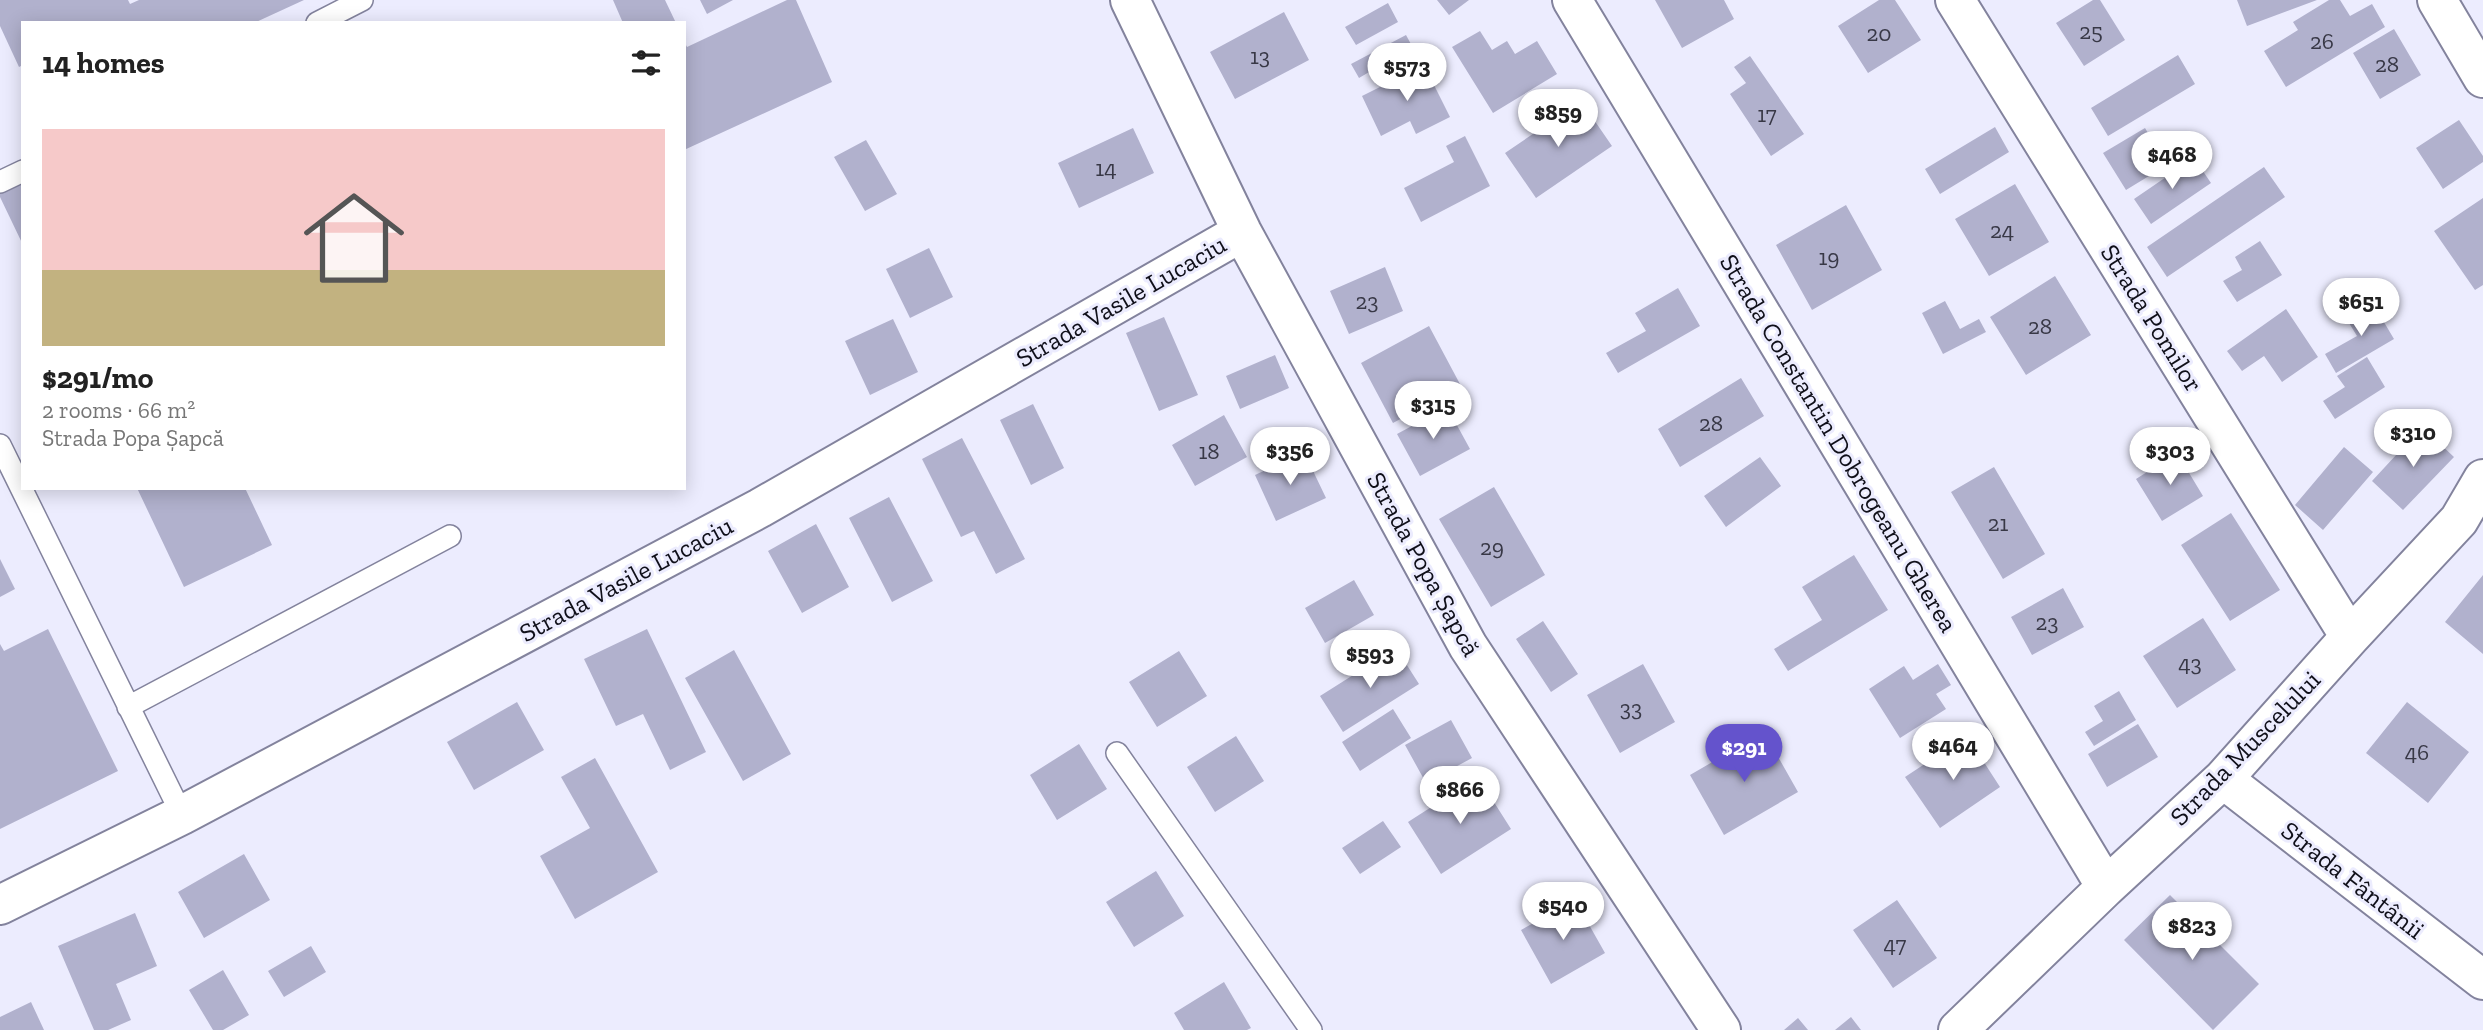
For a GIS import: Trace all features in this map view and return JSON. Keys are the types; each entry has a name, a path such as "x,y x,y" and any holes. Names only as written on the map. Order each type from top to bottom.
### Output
{"street":[{"name":"Strada Popa Șapcă","path":"1130,0 1242,232 1468,646 1721,1030"},
{"name":"Strada Constantin Dobrogeanu Gherea","path":"1572,0 2106,887"},
{"name":"Strada Pomilor","path":"1955,0 2350,636"},
{"path":"2437,0 2483,78"},
{"name":"Strada Vasile Lucaciu","path":"0,905 182,816 760,508 1242,232"},
{"name":"Strada Muscelului","path":"1958,1030 2223,779 2350,636 2459,520 2483,480"},
{"name":"Strada Fântânii","path":"2223,779 2483,981"}],"lane":[{"path":"320,21 350,3"},
{"path":"0,182 21,172"},
{"path":"0,445 21,488"},
{"path":"22,490 182,816"},
{"path":"128,707 450,536"},
{"path":"1117,753 1311,1030"}],"building":[{"path":"0,0 128,0 130,4 139,0 304,0 258,21 21,21 19,67 0,26"},
{"path":"613,0 665,0 675,21 622,21"},
{"path":"700,0 733,0 707,14"},
{"path":"787,0 796,0 832,82 686,149 686,45 687,47"},
{"path":"1437,0 1469,0 1449,15"},
{"path":"1655,0 1724,0 1734,19 1682,48"},
{"path":"1879,0 1895,0 1921,40 1868,73 1838,26"},
{"path":"2093,0 2100,0 2125,40 2084,66 2056,23"},
{"path":"2237,0 2317,0 2247,26"},
{"path":"2329,0 2340,0 2350,16 2372,4 2385,27 2286,87 2264,51 2298,30 2293,22"},
{"path":"1388,3 1398,22 1356,45 1345,27"},
{"path":"1284,12 1309,60 1235,99 1210,52"},
{"path":"2394,29 2421,75 2380,99 2353,53"},
{"path":"1480,31 1492,50 1507,41 1515,54 1537,41 1557,74 1493,113 1452,47"},
{"path":"1406,35 1419,59 1381,79 1376,68 1359,78 1351,64"},
{"path":"2178,55 2195,84 2108,136 2091,108"},
{"path":"1750,56 1804,134 1771,156 1730,94 1746,83 1734,67"},
{"path":"1424,65 1450,117 1416,134 1410,121 1381,136 1362,96"},
{"path":"1581,101 1612,146 1536,198 1505,153"},
{"path":"2459,120 2483,156 2483,162 2443,189 2416,148"},
{"path":"1995,127 2009,152 1940,194 1925,169"},
{"path":"1133,128 1154,173 1079,208 1058,163"},
{"path":"2145,128 2167,165 2126,190 2103,153"},
{"path":"1465,136 1490,186 1421,222 1404,188 1454,162 1446,146"},
{"path":"866,140 897,194 865,211 834,157"},
{"path":"2194,158 2211,183 2151,224 2134,199"},
{"path":"2264,167 2285,197 2167,277 2147,247"},
{"path":"21,180 21,241 0,197 0,190"},
{"path":"2015,184 2049,242 1989,276 1955,219"},
{"path":"2483,198 2483,285 2475,290 2434,231"},
{"path":"1846,205 1882,270 1812,310 1776,245"},
{"path":"2260,241 2282,275 2237,302 2223,281 2242,270 2235,257"},
{"path":"929,248 953,297 910,318 886,269"},
{"path":"1385,267 1403,311 1349,334 1330,291"},
{"path":"2055,276 2091,335 2026,375 1990,317"},
{"path":"1678,288 1700,326 1618,373 1606,353 1646,331 1635,313"},
{"path":"1945,301 1960,329 1979,319 1986,332 1943,354 1922,313"},
{"path":"2372,302 2394,339 2336,373 2325,354 2357,336 2346,318"},
{"path":"2286,309 2318,357 2282,382 2264,356 2242,371 2227,351"},
{"path":"1164,317 1198,395 1159,411 1126,333"},
{"path":"893,319 918,372 870,395 845,341"},
{"path":"1429,326 1461,386 1393,423 1361,363"},
{"path":"1275,355 1289,388 1240,409 1226,376"},
{"path":"2367,357 2385,387 2335,419 2323,401 2345,387 2337,376"},
{"path":"1741,378 1764,416 1680,467 1658,429"},
{"path":"1033,404 1064,468 1031,485 1000,420"},
{"path":"1447,407 1470,449 1420,476 1397,434"},
{"path":"1224,415 1247,457 1195,486 1172,445"},
{"path":"2422,427 2454,457 2403,510 2372,481"},
{"path":"962,438 1025,559 996,574 974,531 961,537 922,459"},
{"path":"2344,447 2373,472 2323,530 2295,505"},
{"path":"1304,452 1326,498 1276,521 1255,475"},
{"path":"2177,453 2203,496 2162,521 2136,479"},
{"path":"1760,457 1781,486 1726,527 1704,496"},
{"path":"1994,467 2045,554 2003,579 1951,492"},
{"path":"1494,487 1545,575 1491,607 1439,519"},
{"path":"138,490 246,490 272,545 184,587"},
{"path":"889,497 933,581 892,602 849,518"},
{"path":"2231,513 2280,590 2230,621 2181,545"},
{"path":"816,524 849,587 802,613 768,551"},
{"path":"1854,555 1888,610 1788,671 1774,649 1822,620 1802,587"},
{"path":"0,559 15,589 0,597"},
{"path":"2483,575 2483,654 2445,622"},
{"path":"1354,580 1374,615 1325,643 1305,608"},
{"path":"2063,588 2084,627 2032,655 2011,617"},
{"path":"2203,618 2236,670 2177,708 2143,656"},
{"path":"1543,621 1578,674 1551,692 1516,639"},
{"path":"48,629 118,771 0,829 0,644 4,651"},
{"path":"647,629 706,752 670,770 643,714 616,726 584,659"},
{"path":"1396,648 1419,684 1343,732 1320,696"},
{"path":"734,650 791,754 743,781 685,678"},
{"path":"1179,651 1207,696 1157,727 1129,682"},
{"path":"1643,664 1675,722 1620,753 1587,695"},
{"path":"1938,664 1951,685 1936,694 1946,709 1900,738 1869,689 1904,666 1913,680"},
{"path":"2119,691 2136,720 2094,746 2085,732 2103,721 2094,706"},
{"path":"517,702 544,750 474,790 447,742"},
{"path":"2407,702 2469,752 2428,803 2366,753"},
{"path":"1393,709 1411,738 1360,771 1342,742"},
{"path":"1451,720 1472,758 1426,783 1405,745"},
{"path":"2138,724 2158,757 2107,787 2088,754"},
{"path":"1764,732 1798,792 1724,835 1690,775"},
{"path":"1236,736 1264,781 1215,812 1187,767"},
{"path":"1967,736 2000,787 1940,828 1905,777"},
{"path":"1079,744 1107,789 1057,820 1030,775"},
{"path":"595,758 658,872 575,919 540,856 590,828 561,777"},
{"path":"1478,777 1511,829 1441,874 1408,822"},
{"path":"1383,821 1401,847 1360,874 1342,848"},
{"path":"244,854 270,900 204,938 178,892"},
{"path":"1156,871 1184,916 1134,947 1106,902"},
{"path":"2170,895 2259,984 2213,1030 2124,940"},
{"path":"1575,900 1605,953 1551,984 1521,930"},
{"path":"1897,900 1937,958 1893,988 1853,930"},
{"path":"135,913 157,966 116,984 131,1020 108,1030 94,1030 58,946"},
{"path":"311,946 326,972 284,997 268,971"},
{"path":"223,970 249,1015 223,1030 213,1030 189,990"},
{"path":"1224,982 1251,1028 1184,1030 1174,1013"},
{"path":"31,1002 44,1030 0,1030 0,1017"},
{"path":"1851,1017 1861,1030 1835,1030"},
{"path":"1798,1018 1808,1030 1784,1030"}]}
